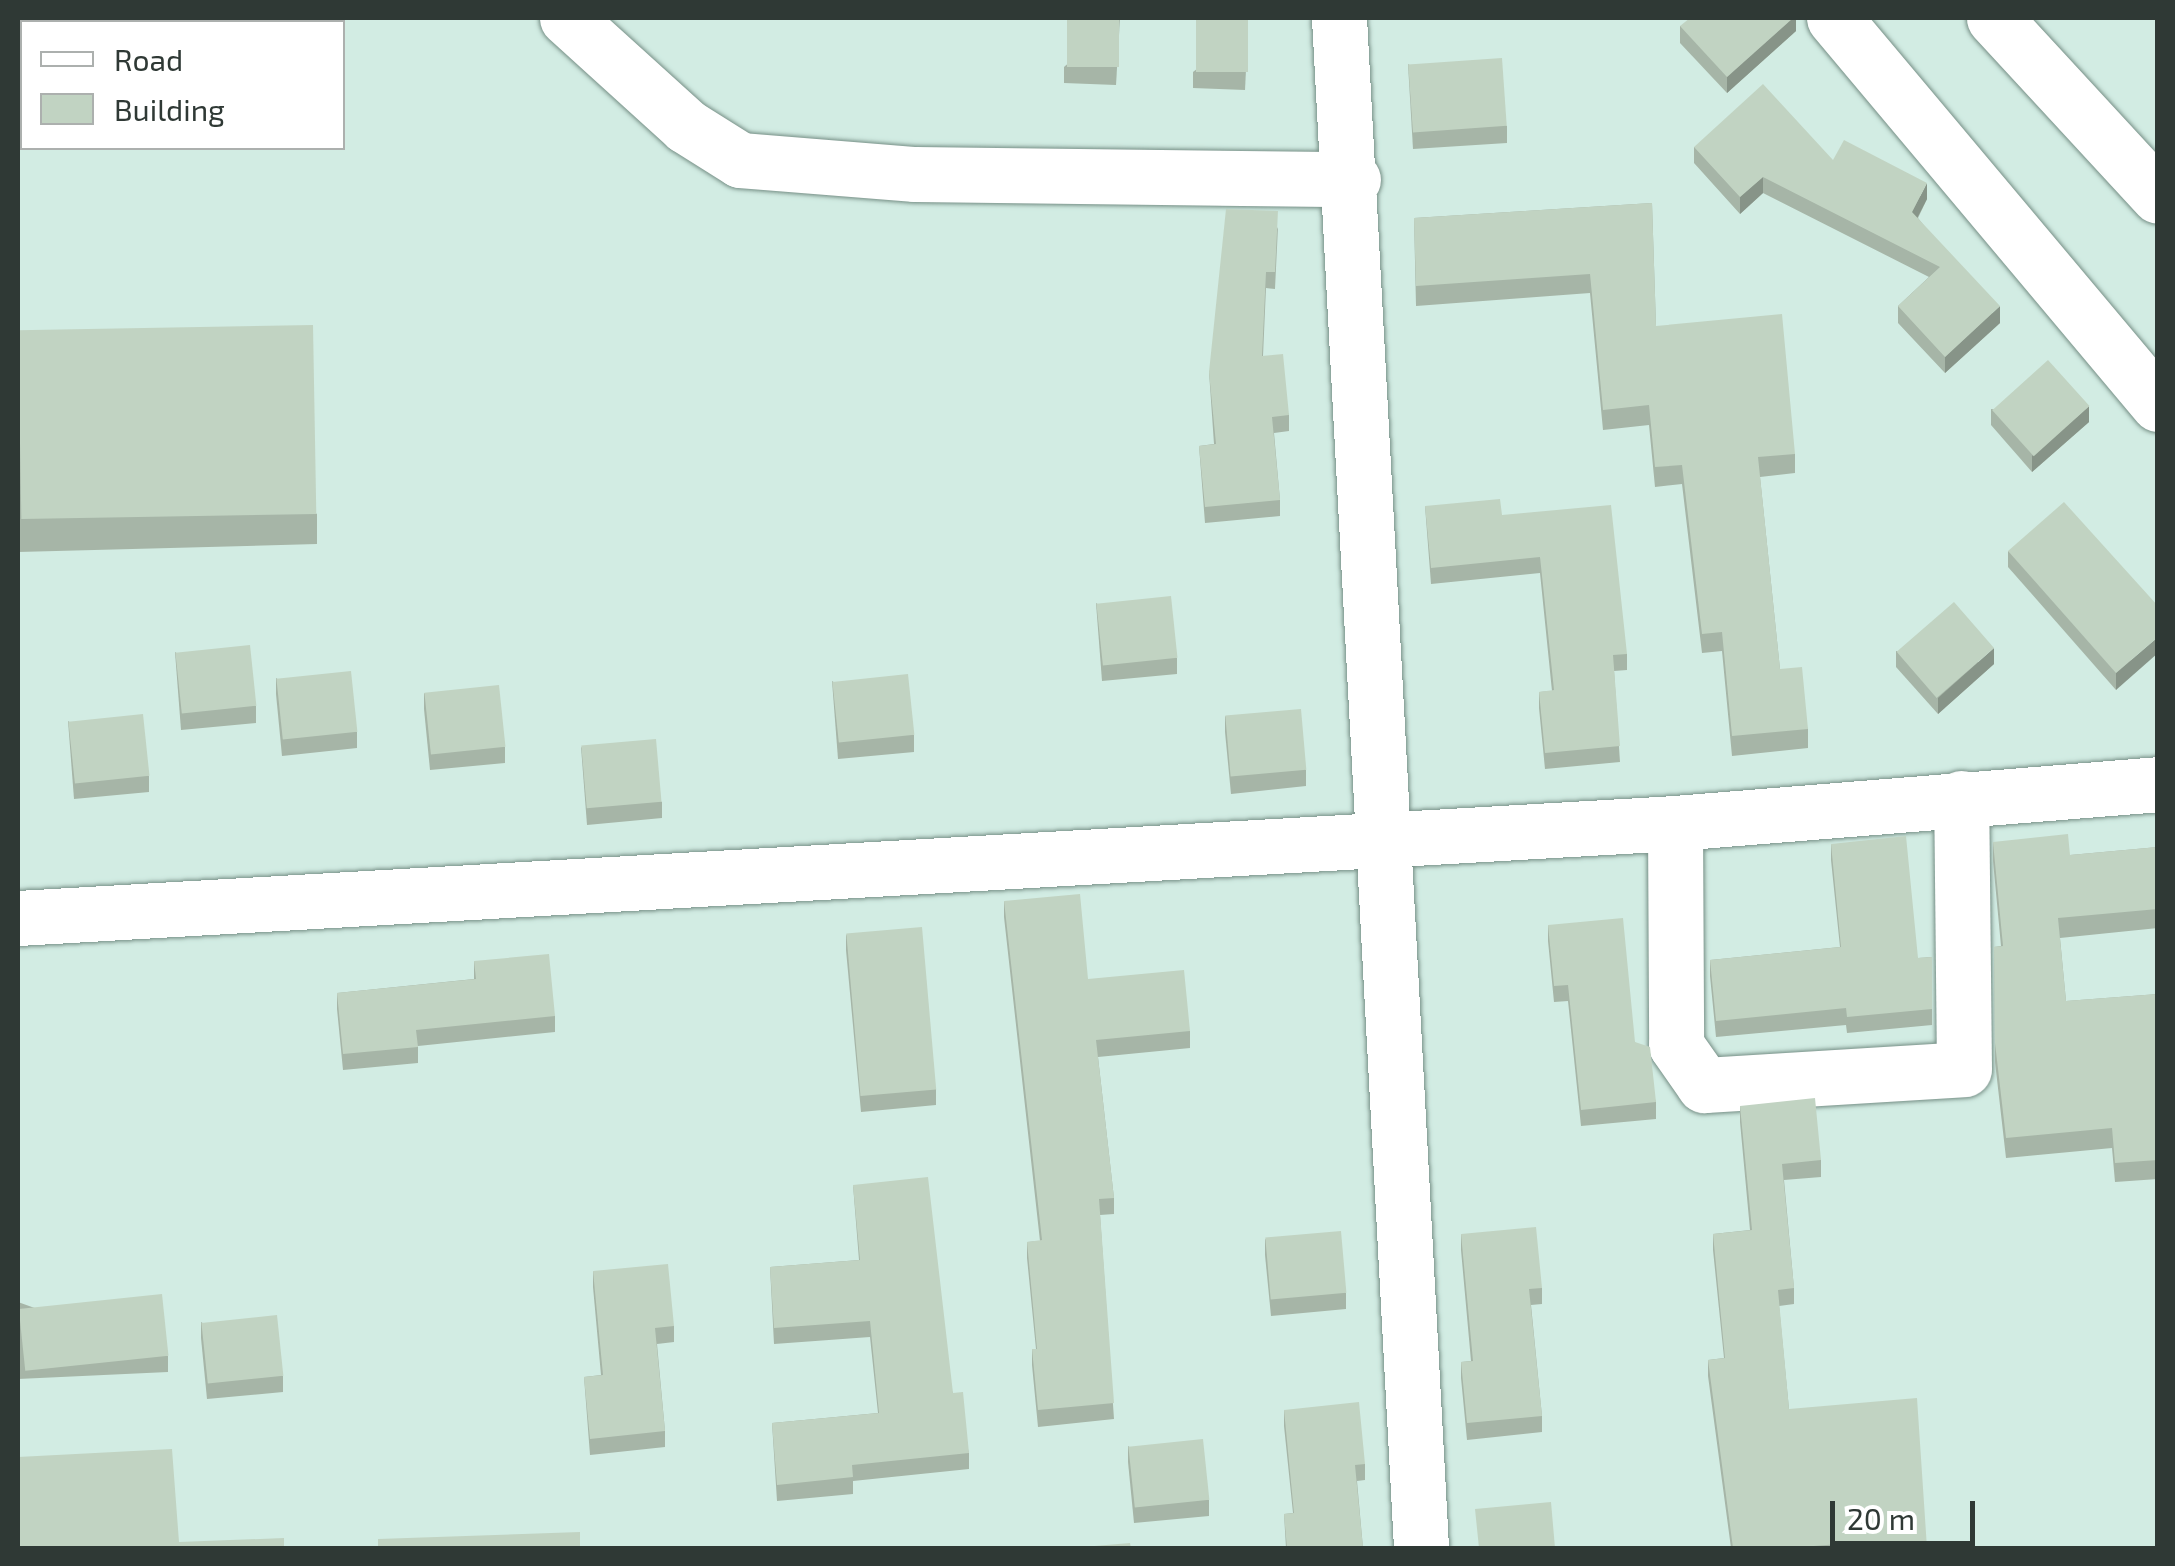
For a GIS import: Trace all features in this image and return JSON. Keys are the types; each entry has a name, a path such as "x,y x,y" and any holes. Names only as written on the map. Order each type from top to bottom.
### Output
{"street":[{"path":"567,18 686,126 740,160 915,174 1353,179"},
{"path":"1339,18 1353,179 1421,1548"},
{"path":"1834,18 2158,404"},
{"path":"1994,18 2158,196"},
{"path":"18,918 1675,822 2158,784"},
{"path":"1675,822 1676,1045 1704,1085 1964,1068 1961,798"}],"building":[{"path":"1067,18 1119,18 1119,67 1067,67"},
{"path":"1196,18 1248,18 1248,72 1196,72"},
{"path":"1690,18 1793,18 1727,77 1680,26"},
{"path":"1502,58 1507,126 1413,132 1408,65"},
{"path":"1763,84 1833,160 1844,140 1927,183 1912,212 2000,306 1945,357 1898,306 1940,267 1763,177 1740,197 1694,147"},
{"path":"1652,203 1656,326 1782,314 1795,454 1758,457 1780,669 1802,667 1808,729 1732,736 1722,632 1702,634 1682,465 1655,467 1649,405 1603,410 1590,274 1416,286 1414,218"},
{"path":"1226,209 1278,211 1275,272 1266,272 1262,356 1283,354 1289,415 1272,417 1280,500 1205,507 1199,446 1216,444 1209,372"},
{"path":"313,325 316,514 21,519 18,330"},
{"path":"2048,360 2089,406 2034,456 1992,410"},
{"path":"1500,499 1502,515 1611,505 1627,654 1613,655 1620,746 1545,753 1539,692 1554,690 1540,557 1431,568 1425,506"},
{"path":"2064,502 2158,606 2158,637 2116,673 2008,551"},
{"path":"1171,596 1177,658 1103,665 1096,604"},
{"path":"1954,602 1994,648 1937,698 1897,652"},
{"path":"250,645 256,706 182,714 175,653"},
{"path":"351,671 357,732 283,740 276,679"},
{"path":"908,674 914,735 839,743 832,682"},
{"path":"499,685 505,747 431,754 424,693"},
{"path":"1301,709 1306,770 1231,776 1225,716"},
{"path":"143,714 149,776 75,783 68,722"},
{"path":"656,739 661,802 587,808 581,746"},
{"path":"2068,834 2070,855 2158,847 2158,909 2058,918 2066,1001 2158,994 2158,1160 2115,1163 2112,1128 2006,1138 1995,1043 1994,947 2003,946 1993,842"},
{"path":"1906,836 1918,958 1932,957 1932,1009 1847,1017 1846,1008 1716,1021 1710,960 1841,947 1831,844"},
{"path":"1080,894 1088,979 1184,970 1190,1031 1096,1040 1114,1198 1099,1199 1114,1403 1038,1410 1027,1242 1042,1240 1004,901"},
{"path":"1623,918 1635,1042 1650,1047 1656,1102 1581,1110 1568,985 1554,986 1548,925"},
{"path":"922,927 936,1089 860,1096 846,934"},
{"path":"549,954 555,1016 416,1030 418,1047 343,1054 337,993 476,979 474,961"},
{"path":"1815,1098 1821,1160 1782,1164 1794,1288 1778,1290 1789,1409 1917,1398 1927,1548 1851,1548 1851,1543 1733,1548 1708,1360 1725,1358 1713,1234 1752,1230 1740,1106"},
{"path":"928,1177 953,1393 963,1392 969,1453 852,1465 853,1477 777,1485 772,1423 879,1413 870,1321 774,1328 770,1267 860,1260 853,1185"},
{"path":"1536,1227 1542,1288 1529,1289 1542,1416 1467,1423 1461,1362 1473,1361 1461,1234"},
{"path":"1341,1231 1346,1293 1271,1299 1265,1238"},
{"path":"668,1264 674,1326 655,1328 665,1431 590,1439 584,1377 603,1375 593,1271"},
{"path":"162,1294 168,1356 25,1371 19,1309"},
{"path":"277,1315 283,1376 208,1384 201,1323"},
{"path":"1359,1402 1365,1464 1355,1465 1363,1548 1287,1548 1284,1514 1294,1513 1284,1410"},
{"path":"1203,1439 1209,1500 1135,1508 1128,1447"},
{"path":"172,1449 179,1542 284,1538 284,1548 18,1548 18,1457"},
{"path":"1551,1502 1555,1548 1479,1548 1475,1509"},
{"path":"580,1532 580,1548 378,1548 378,1539"},
{"path":"1130,1543 1131,1548 1071,1548"}]}
